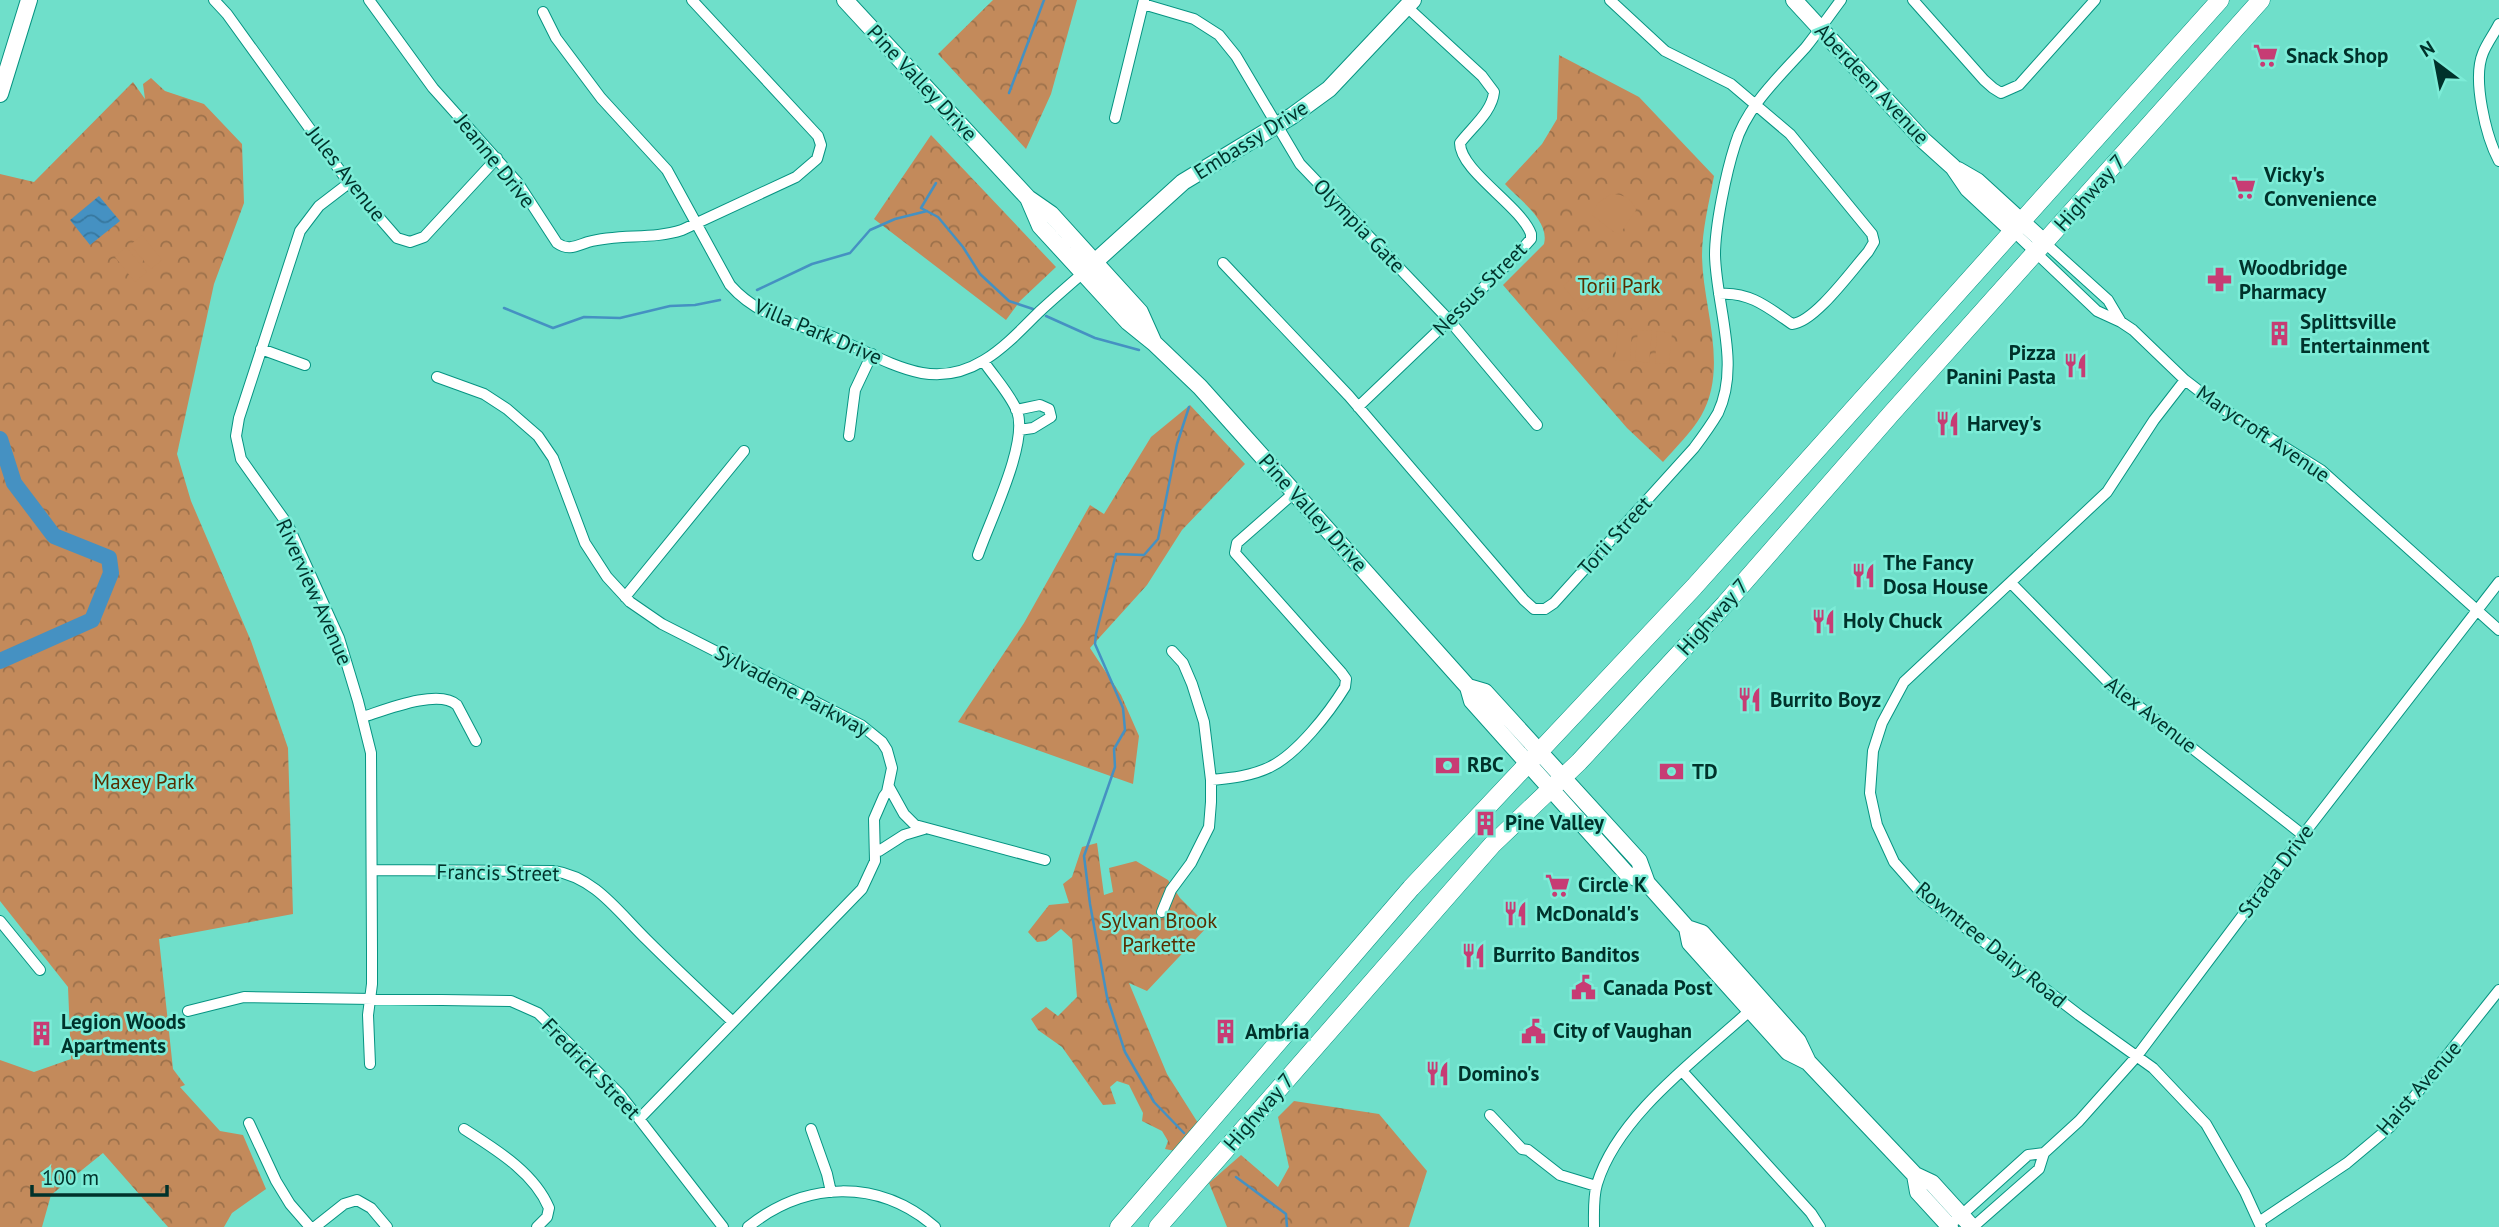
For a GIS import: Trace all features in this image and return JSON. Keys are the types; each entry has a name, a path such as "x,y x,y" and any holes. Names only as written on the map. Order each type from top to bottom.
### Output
{"main road":[{"path":"0,94 29,0"},
{"name":"Pine Valley Drive","path":"845,0 1028,198 1040,226 1088,267 1128,322 1200,387 1468,687 1485,692 1534,758 1557,783 1627,873 1647,883 1687,928 1702,933 1756,1005 1798,1041 1808,1062 1915,1175 1918,1192 1959,1225"},
{"name":"Aberdeen Avenue","path":"1794,0 1897,113 1952,167 1977,181 2040,248"},
{"name":"Highway 7","path":"1119,1227 1411,888 1694,587 2220,0"},
{"name":"Highway 7","path":"1158,1227 1492,845 1557,783 1734,594 1890,415 2261,0"},
{"name":"Embassy Drive","path":"1088,267 1183,182 1277,125 1329,89 1410,4"}],"street":[{"name":"Jules Avenue","path":"214,0 233,22 349,183 397,237 404,241 417,241 424,237 497,158"},
{"name":"Jeanne Drive","path":"369,0 433,88 518,183 557,243 565,248 573,248 601,239 662,235 696,223"},
{"path":"692,0 812,129 821,145 817,159 796,177 696,223"},
{"path":"1610,0 1670,55 1726,80 1757,105 1797,142 1872,234 1874,242 1868,252 1821,304 1805,320 1798,323 1793,324 1748,296 1719,293"},
{"name":"Torii Street","path":"1223,263 1358,407 1524,600 1534,609 1545,609 1554,603 1694,448 1719,411 1727,371 1716,240 1739,132 1757,105 1841,0"},
{"path":"1913,0 1993,89 2001,93 2019,85 2095,0"},
{"path":"1115,118 1144,2"},
{"name":"Olympia Gate","path":"1144,2 1195,19 1219,35 1236,56 1300,164 1449,320 1537,425"},
{"name":"Nessus Street","path":"1358,407 1531,239 1523,221 1469,163 1460,148 1460,143 1488,110 1494,92 1482,76 1410,4"},
{"name":"Villa Park Drive","path":"543,12 556,38 601,98 667,170 725,278 737,294 773,318 834,338 909,370 933,374 963,370 984,362 1088,267"},
{"path":"2499,24 2481,56 2480,93 2484,124 2499,161"},
{"name":"Riverview Avenue","path":"349,183 319,206 300,231 236,429 238,452 246,468 281,513 294,537 342,646 363,717 373,769 372,984 368,1015 370,1064"},
{"name":"Marycroft Avenue","path":"2040,248 2097,311 2121,322 2185,380 2220,407 2321,470 2499,630"},
{"path":"261,349 305,365"},
{"path":"849,436 855,390 872,354"},
{"path":"978,555 1014,460 1019,430 1016,410 984,362"},
{"name":"Sylvadene Parkway","path":"437,377 484,394 507,409 538,436 553,458 569,507 585,543 607,577 625,597 662,624 861,725 882,742 892,768 889,787 874,819 873,870 862,889 639,1118"},
{"name":"Rowntree Dairy Road","path":"2185,380 2154,420 2107,492 1904,682 1882,723 1873,751 1870,793 1877,825 1894,862 1923,895 2079,1015 2153,1068 2206,1124 2240,1183 2260,1225"},
{"path":"1016,410 1040,405 1049,409 1051,417 1033,428 1019,430"},
{"path":"625,597 744,451"},
{"path":"1211,780 1255,773 1281,761 1297,746 1345,687 1346,678 1235,553 1237,543 1295,492"},
{"name":"Strada Drive","path":"1959,1225 2039,1168 2044,1153 2079,1121 2137,1056 2303,835 2499,582"},
{"name":"Alex Avenue","path":"2011,583 2109,683 2303,835"},
{"path":"1162,912 1171,890 1191,863 1209,827 1211,780 1204,722 1183,663 1172,651"},
{"path":"363,717 436,697 453,701 457,705 476,741"},
{"path":"889,787 904,814 915,825 1045,860"},
{"path":"875,850 879,851 904,835 927,829"},
{"name":"Francis Street","path":"373,870 554,871 581,879 607,898 733,1022"},
{"path":"0,921 40,970"},
{"name":"Haist Avenue","path":"2260,1225 2347,1163 2390,1127 2499,990"},
{"name":"Fredrick Street","path":"188,1011 244,997 511,1001 531,1008 619,1093 723,1227"},
{"path":"1594,1227 1596,1186 1611,1153 1628,1126 1651,1099 1756,1005"},
{"path":"1683,1072 1811,1213 1820,1227"},
{"path":"1490,1115 1522,1149 1528,1150 1560,1175 1596,1186"},
{"path":"249,1123 276,1181 290,1204 310,1227"},
{"path":"464,1129 506,1157 540,1190 549,1208 547,1217 537,1227"},
{"path":"811,1129 831,1192"},
{"name":"Strada Drive","path":"1959,1225 2028,1155 2044,1153"},
{"path":"748,1227 788,1202 831,1192 854,1192 887,1199 902,1205 935,1227"},
{"path":"315,1227 344,1204 356,1200 371,1208 387,1227"}],"green space":[{"path":"993,0 1077,0 1051,94 1026,149 938,54"},
{"name":"Torii Park","path":"1559,55 1639,97 1714,176 1704,227 1702,257 1714,358 1713,378 1701,416 1663,462 1627,428 1503,285 1544,244 1545,235 1538,219 1505,184 1542,144 1557,119"},
{"name":"Maxey Park","path":"151,78 165,91 204,104 242,144 244,203 214,284 177,454 191,501 251,641 288,748 293,914 159,939 173,1069 185,1085 180,1087 220,1131 243,1135 266,1189 232,1213 224,1227 168,1227 103,1153 51,1195 42,1227 0,1227 0,1060 34,1072 71,1059 68,987 0,901 0,174 34,182 133,82 145,99 143,84"},
{"path":"931,135 1056,267 1020,301 1006,320 874,219"},
{"path":"1611,194 1626,198 1636,210 1620,234 1592,215 1598,203"},
{"path":"142,235 162,260 151,269 130,245"},
{"path":"126,247 147,272 135,282 115,257"},
{"path":"1581,270 1603,296 1584,312 1563,286"},
{"path":"1618,328 1632,329 1630,361 1615,360"},
{"path":"1638,330 1652,331 1649,363 1635,361"},
{"path":"1657,331 1672,333 1669,364 1655,363"},
{"path":"1190,405 1245,464 1182,530 1147,585 1090,648 1121,695 1139,736 1133,784 958,722 1024,623 1090,505 1104,514 1151,437"},
{"name":"Sylvan Brook Parkette","path":"1097,843 1104,895 1113,892 1109,868 1136,861 1168,880 1180,898 1208,926 1147,991 1129,983 1167,1074 1198,1123 1175,1151 1165,1149 1168,1141 1162,1131 1142,1121 1143,1113 1129,1085 1117,1081 1110,1087 1116,1104 1103,1105 1062,1047 1038,1030 1031,1019 1046,1007 1058,1016 1077,997 1072,939 1061,929 1046,941 1037,942 1028,932 1049,905 1069,903 1063,884 1072,877 1082,847"},
{"path":"1294,1101 1379,1114 1427,1171 1409,1227 1227,1227 1209,1183 1241,1155 1278,1187 1289,1167 1278,1117"}],"water":[{"path":"99,196 120,221 90,245 70,220"}],"waterway":[{"path":"1009,93 1044,0"},
{"path":"936,183 921,208 938,217 963,247 980,274 1009,301 1033,309"},
{"path":"757,290 812,264 850,253 870,230 895,219 927,211"},
{"path":"504,308 553,328 584,317 620,318 670,306 720,300"},
{"path":"1046,316 1095,338 1139,350"},
{"path":"1184,1133 1154,1102 1125,1052 1107,997 1084,856 1115,767 1114,749 1125,730 1123,708 1095,644 1096,634 1116,554 1144,555 1158,539 1177,444 1189,407"},
{"path":"0,439 14,483 54,536 109,558 111,573 92,620 0,661"},
{"path":"1236,1177 1286,1214 1287,1227"}],"place":[{"name":"Snack Shop","path":"2266,56"},
{"name":"Vicky's Convenience","path":"2244,187"},
{"name":"Woodbridge Pharmacy","path":"2219,280"},
{"name":"Splittsville Entertainment","path":"2280,334"},
{"name":"Pizza Panini Pasta","path":"2076,365"},
{"name":"Harvey's","path":"1947,424"},
{"name":"The Fancy Dosa House","path":"1863,575"},
{"name":"Holy Chuck","path":"1823,621"},
{"name":"Burrito Boyz","path":"1750,700"},
{"name":"RBC","path":"1447,765"},
{"name":"TD","path":"1672,772"},
{"name":"Pine Valley","path":"1485,823"},
{"name":"Circle K","path":"1558,885"},
{"name":"McDonald's","path":"1516,914"},
{"name":"Burrito Banditos","path":"1473,955"},
{"name":"Canada Post","path":"1583,988"},
{"name":"City of Vaughan","path":"1533,1031"},
{"name":"Ambria","path":"1225,1032"},
{"name":"Legion Woods Apartments","path":"41,1034"},
{"name":"Domino's","path":"1438,1074"}]}
